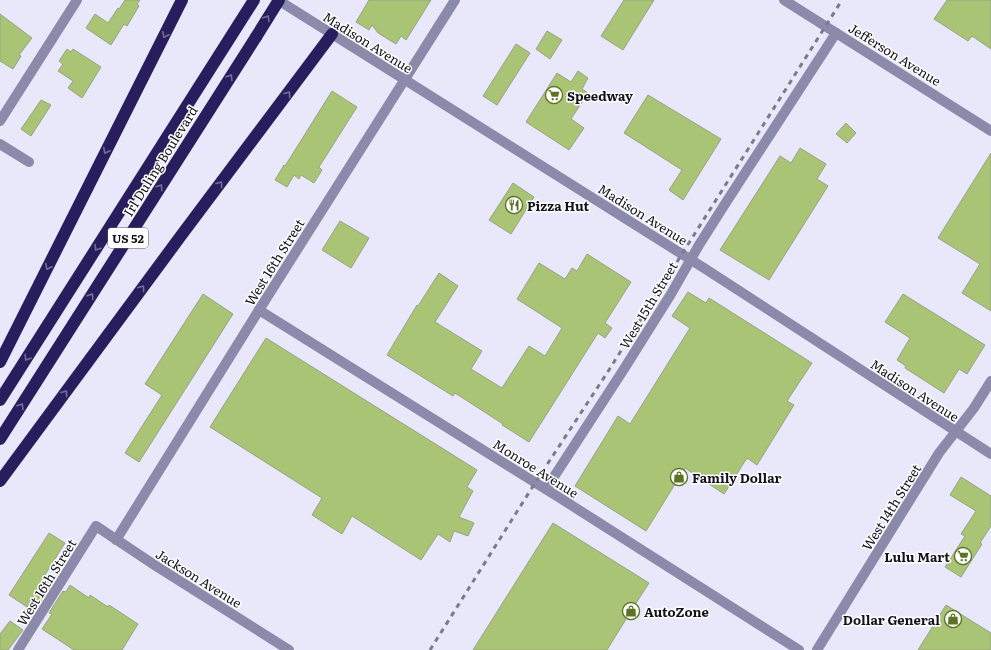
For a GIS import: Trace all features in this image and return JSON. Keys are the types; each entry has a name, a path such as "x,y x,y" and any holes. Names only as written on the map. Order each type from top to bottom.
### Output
{"highway":[{"path":"0,362 182,0"},
{"name":"Irl Duling Boulevard","path":"0,400 254,0"},
{"name":"Irl Duling Boulevard","path":"0,439 279,0"},
{"path":"0,481 332,34"}],"street":[{"path":"0,121 78,0"},
{"name":"Madison Avenue","path":"279,0 691,260 991,454"},
{"name":"West 16th Street","path":"116,540 259,310 456,0"},
{"name":"Jefferson Avenue","path":"784,0 991,131"},
{"name":"West 15th Street","path":"546,490 671,294 725,204 836,33"},
{"path":"0,144 29,162"},
{"name":"Monroe Avenue","path":"259,310 799,650"},
{"name":"West 14th Street","path":"817,650 939,454 974,408 991,381"},
{"name":"West 16th Street","path":"18,650 96,526"},
{"name":"Jackson Avenue","path":"96,526 289,650"}],"building":[{"path":"125,0 140,0 137,4 139,6 127,26 124,24 111,45 86,28 95,14 108,23"},
{"path":"369,0 431,0 406,40 401,36 396,44 378,33 372,25 369,30 356,22"},
{"path":"624,0 654,0 623,50 601,36"},
{"path":"947,0 991,0 991,49 972,36 968,41 934,19"},
{"path":"0,14 32,38 19,55 21,56 13,69 0,61"},
{"path":"547,31 562,40 550,59 536,49"},
{"path":"516,44 530,53 497,105 483,96"},
{"path":"67,49 71,52 73,49 101,67 82,98 68,88 73,81 58,71 63,64 59,61"},
{"path":"578,71 588,78 582,89 588,93 571,119 584,128 569,150 526,122 557,73 571,82"},
{"path":"332,91 357,107 319,167 322,170 314,183 301,175 299,179 294,175 287,187 275,180"},
{"path":"648,95 721,139 683,200 669,190 682,170 624,133"},
{"path":"41,100 51,105 31,136 21,129"},
{"path":"846,123 856,133 847,143 836,134"},
{"path":"800,148 826,164 817,179 828,186 769,280 720,250 780,156 791,163"},
{"path":"991,153 991,311 962,293 980,264 938,238"},
{"name":"Pizza Hut","path":"513,183 534,197 511,234 489,220"},
{"path":"340,221 369,238 351,268 322,250"},
{"path":"587,254 631,282 605,323 612,328 605,338 598,333 529,442 455,393 453,396 387,355 417,305 418,306 439,273 458,286 435,322 482,351 471,369 502,388 529,346 545,356 562,328 517,299 539,263 565,279 572,268 577,271"},
{"path":"688,292 706,303 709,298 812,363 787,401 794,405 757,465 747,458 724,494 685,468 646,531 575,486 618,416 630,424 690,328 672,316"},
{"path":"203,294 233,314 139,462 125,453 162,395 145,384"},
{"path":"903,294 985,345 967,374 959,369 944,393 905,368 906,366 897,360 910,338 885,322"},
{"path":"266,338 477,470 467,487 473,491 459,517 474,523 468,536 454,531 450,542 438,534 421,560 352,516 342,534 312,515 322,498 210,427"},
{"path":"961,477 991,496 991,526 980,543 982,544 961,577 945,567 965,536 961,534 976,511 950,495"},
{"path":"553,523 649,583 607,650 473,650"},
{"path":"49,533 65,543 43,578 52,584 38,606 31,601 27,607 9,595"},
{"path":"70,585 89,598 90,595 108,607 109,605 138,624 122,650 74,650 42,629 52,614 49,613 63,591 66,592"},
{"name":"Dollar General","path":"946,605 991,633 991,650 918,650"},
{"path":"10,621 23,630 8,650 0,650 0,634"}],"railway":[{"path":"430,650 535,483 607,373 842,0"}],"place":[{"name":"Speedway","path":"554,95"},
{"name":"Pizza Hut","path":"514,205"},
{"name":"Family Dollar","path":"679,477"},
{"name":"Lulu Mart","path":"963,556"},
{"name":"AutoZone","path":"631,611"},
{"name":"Dollar General","path":"953,619"}]}
